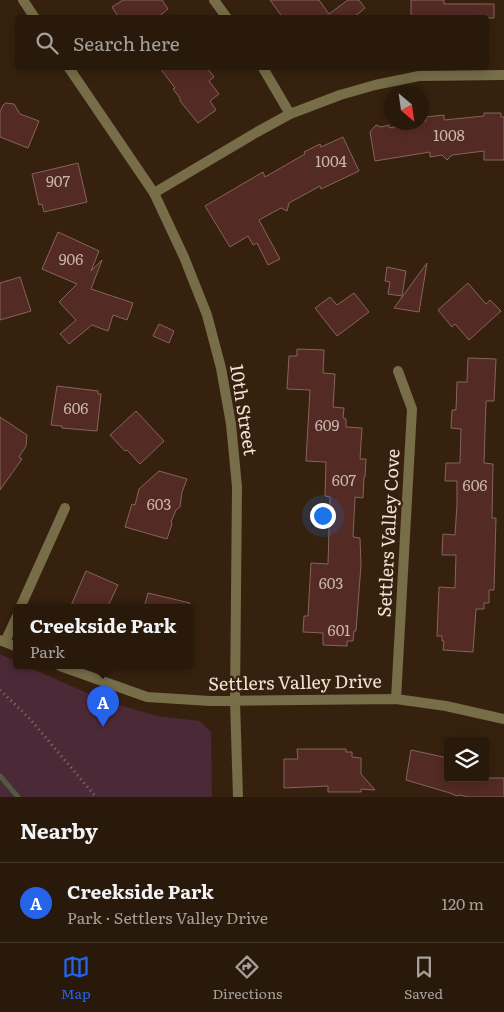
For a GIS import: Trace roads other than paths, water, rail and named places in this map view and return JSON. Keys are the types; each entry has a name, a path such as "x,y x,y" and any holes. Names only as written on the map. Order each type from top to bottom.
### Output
{"street":[{"path":"24,0 33,15"},
{"path":"214,0 225,15"},
{"name":"10th Street","path":"70,70 154,193 184,258 207,315 221,368 231,424 237,487 235,702 238,797"},
{"path":"264,70 290,114"},
{"path":"154,193 256,132 290,114 340,95 375,85 420,76 504,75"},
{"name":"Settlers Valley Cove","path":"396,698 412,409 398,371"},
{"path":"22,604 65,508"},
{"path":"3,641 13,623"},
{"name":"Settlers Valley Drive","path":"68,669 147,697 235,702 396,698 446,706 504,719"}],"waterway":[{"path":"0,776 18,797"}],"place":[{"name":"Creekside Park","path":"103,727"}]}
